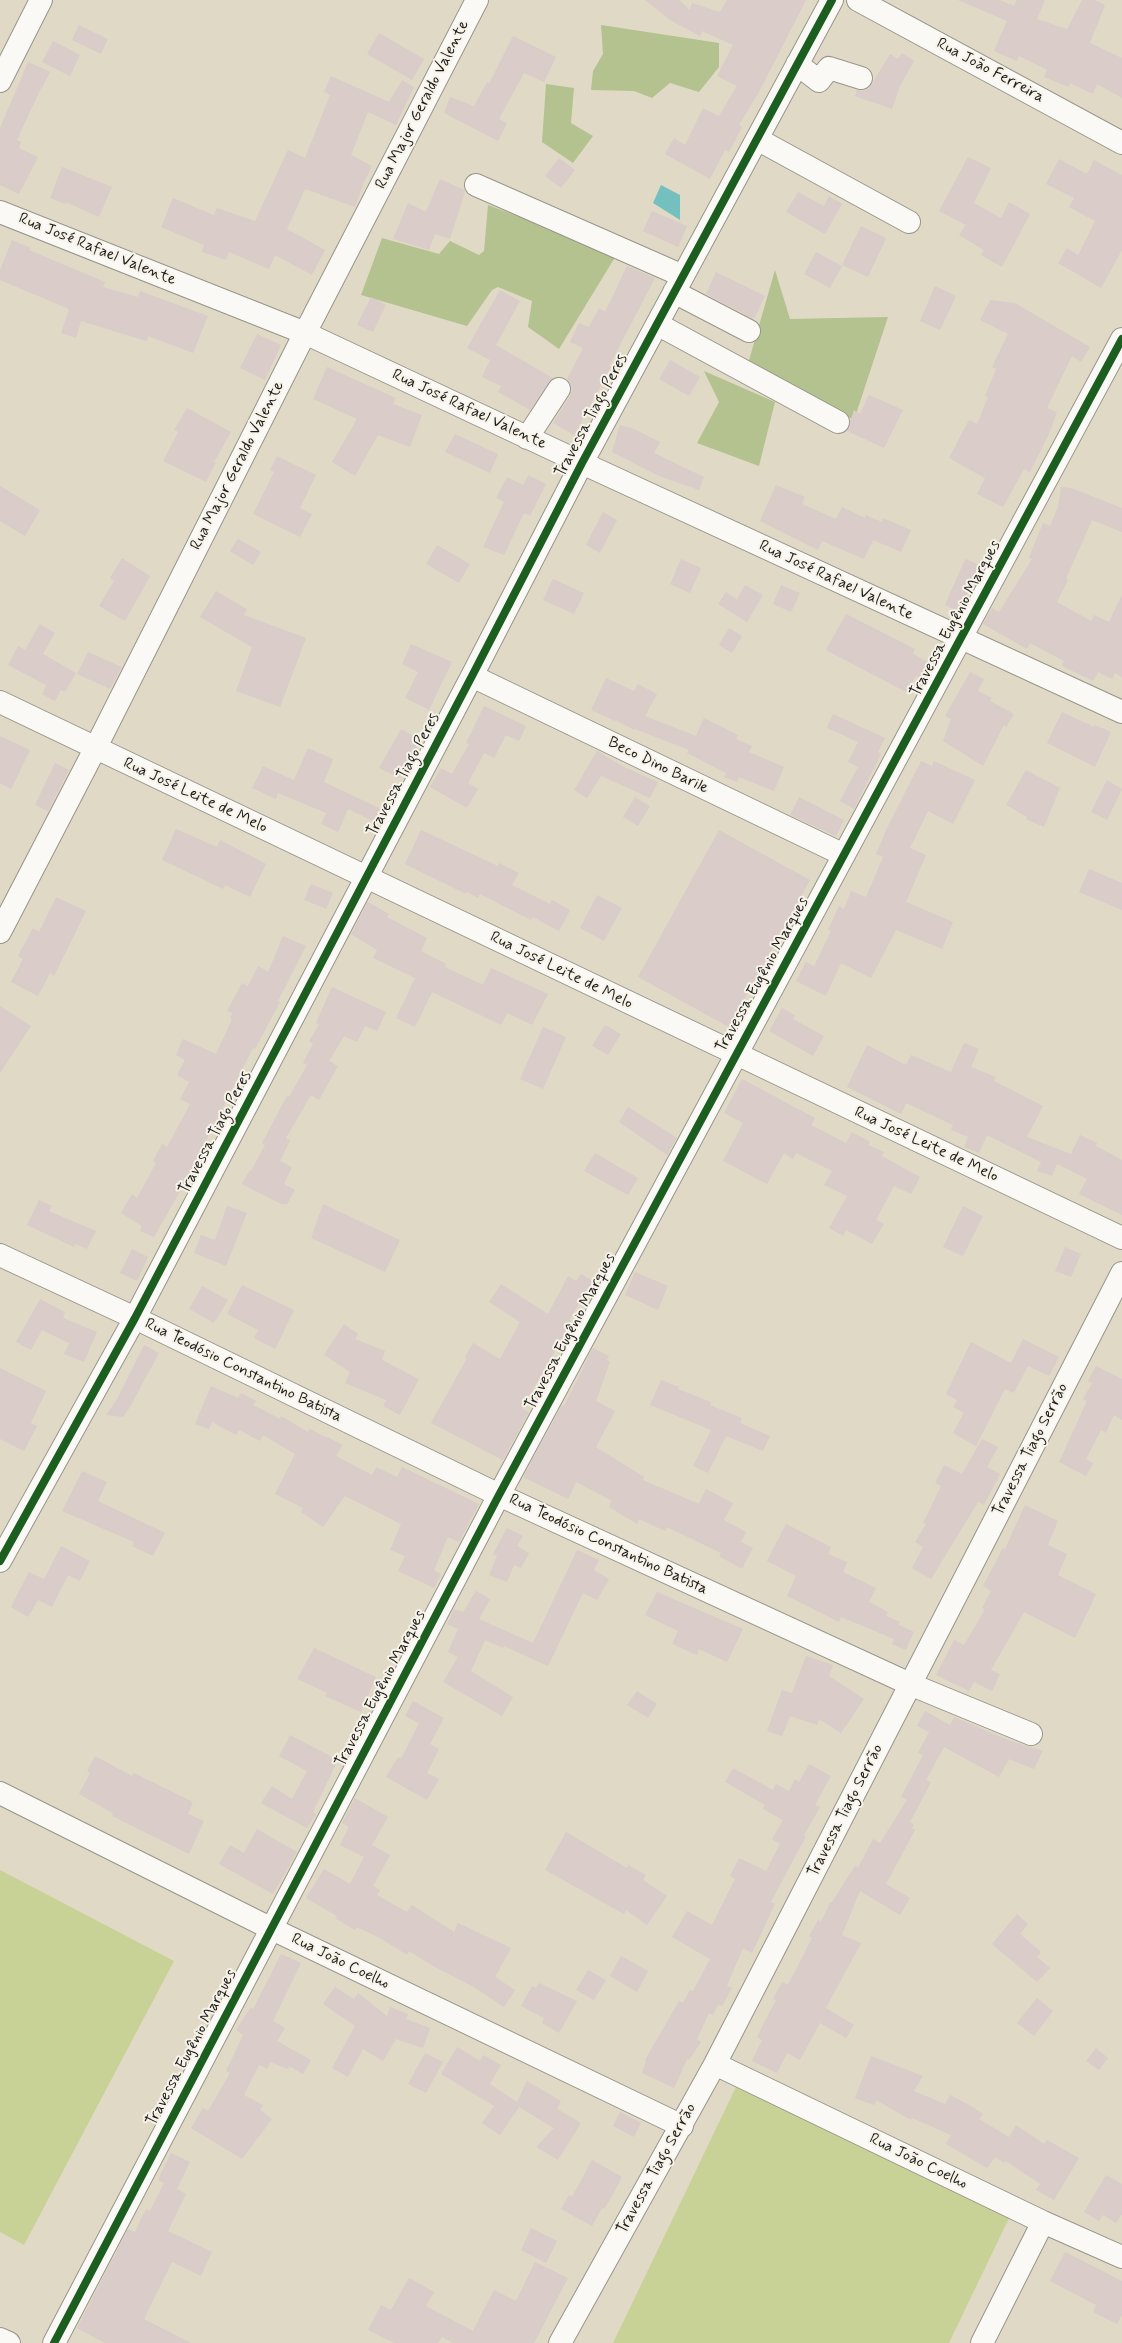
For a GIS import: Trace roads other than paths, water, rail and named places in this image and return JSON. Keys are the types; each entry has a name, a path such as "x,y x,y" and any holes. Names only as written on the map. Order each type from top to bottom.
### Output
{"street":[{"path":"0,81 41,0"},
{"name":"Rua Major Geraldo Valente","path":"0,932 96,749 305,333 477,0"},
{"name":"Travessa Tiago Peres","path":"0,1561 134,1318 582,464 832,0"},
{"name":"Rua João Ferreira","path":"858,0 1122,143"},
{"path":"797,64 819,81 829,68 861,78"},
{"path":"757,139 909,222"},
{"path":"476,185 678,284 749,331"},
{"name":"Rua José Rafael Valente","path":"0,212 305,333 582,464 1122,712"},
{"path":"657,324 838,422"},
{"name":"Travessa Eugênio Marques","path":"54,2343 270,1928 499,1495 1122,339"},
{"path":"527,438 559,389"},
{"name":"Beco Dino Barile","path":"472,676 844,855"},
{"name":"Rua José Leite de Melo","path":"0,702 1122,1238"},
{"name":"Rua Teodósio Constantino Batista","path":"0,1255 499,1495 912,1684 1031,1734"},
{"name":"Travessa Tiago Serrão","path":"560,2343 715,2064 1122,1273"},
{"name":"Rua João Coelho","path":"0,1793 270,1928 682,2126"},
{"name":"Rua João Coelho","path":"715,2064 1043,2222 1122,2257"},
{"path":"982,2343 1043,2222"},
{"path":"0,2339 9,2343"}],"water":[{"path":"661,185 680,195 680,220 653,203"}]}
